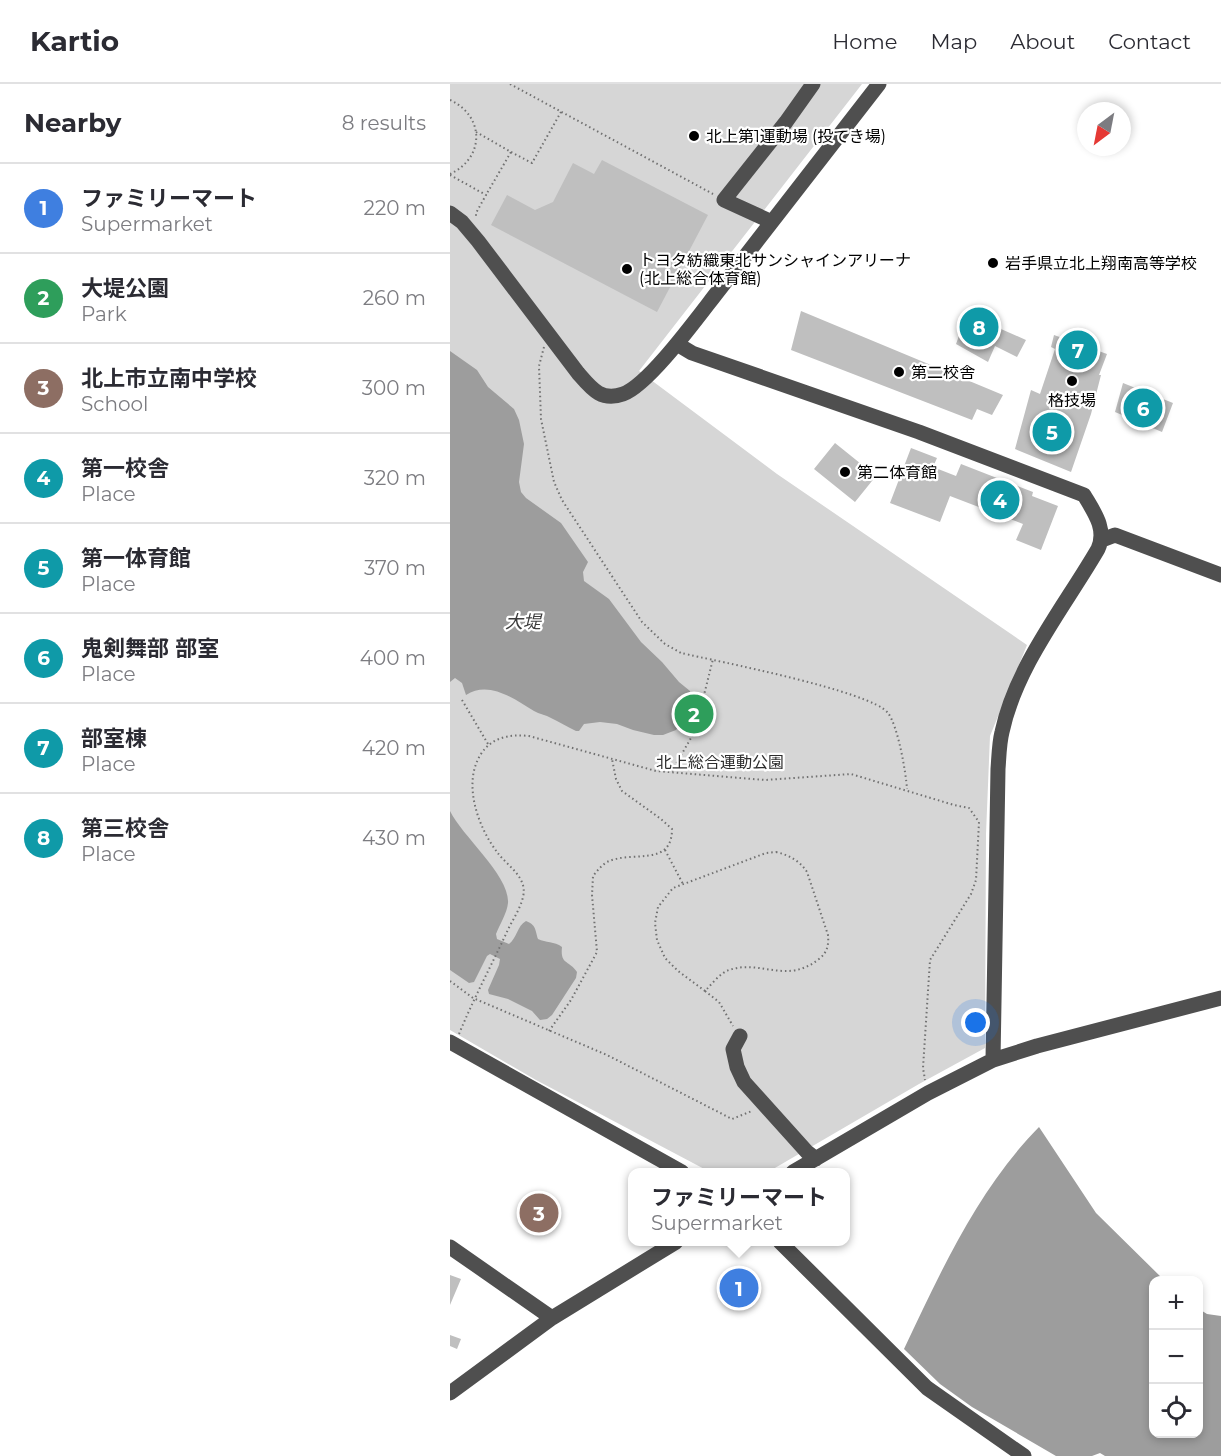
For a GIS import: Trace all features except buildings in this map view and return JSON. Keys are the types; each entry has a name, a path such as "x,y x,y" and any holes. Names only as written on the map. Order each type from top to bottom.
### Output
{"street":[{"path":"772,222 724,200 813,84"},
{"path":"450,213 472,234 595,393 614,397 625,394 636,386 677,344 879,84"},
{"path":"677,344 692,353 919,432 1084,495 1100,522 1102,540 1088,568 1035,652 1015,694 1002,732 998,769 993,1060"},
{"path":"1102,540 1115,535 1221,575"},
{"path":"801,1168 927,1094 993,1060 1037,1046 1221,998"},
{"path":"740,1036 733,1049 737,1067 744,1082 816,1159"},
{"path":"452,1043 673,1168"},
{"path":"450,1393 552,1318 669,1246"},
{"path":"784,1246 927,1388 1024,1456"},
{"path":"450,1247 552,1318"}],"path":[{"path":"510,84 724,200"},
{"path":"450,100 464,108 470,115 476,132 476,141 470,158 465,165 450,175 486,195"},
{"path":"476,132 532,163 561,112"},
{"path":"472,234 477,228 476,213 511,152"},
{"path":"550,337 543,349 539,366 541,419 554,482 562,500 642,622 665,644 681,653 845,693 876,704 888,714 895,731 907,790"},
{"path":"672,772 695,731 712,659"},
{"path":"462,700 488,744"},
{"path":"452,1043 524,896 520,876 498,854 485,836 473,799 473,781 477,760 488,744 513,735 529,736 656,771 765,780 851,774 954,806 969,808 979,822 976,880 930,960 923,1068 927,1094"},
{"path":"549,1031 571,1000 597,952 592,895 593,876 608,862 623,858 652,856 665,850 672,841 672,829 622,792 616,779 612,759"},
{"path":"665,850 683,884"},
{"path":"705,991 726,970 738,968 785,972 802,969 822,957 829,944 828,935 807,872 802,864 785,854 766,853 674,888 658,907 655,923 657,940 665,958 678,971 719,1002 740,1036"},
{"path":"450,981 473,998 607,1055 732,1119 765,1104"}],"green space":[{"name":"北上総合運動公園","path":"450,84 862,84 639,371 777,474 1027,645 990,736 986,834 985,1048 775,1168 702,1168 536,1080 450,1030"}],"water":[{"name":"大堤","path":"450,351 477,370 488,387 514,409 524,444 519,482 521,492 561,523 588,562 583,572 584,581 609,599 641,642 690,691 691,697 683,710 676,730 663,735 654,735 617,724 600,722 584,724 579,731 576,731 501,693 484,689 466,695 462,683 455,678 450,682"},
{"path":"450,811 494,869 507,892 508,903 496,934 497,939 509,944 526,921 536,930 538,939 562,947 562,957 577,972 576,978 547,1019 540,1020 532,1011 508,999 489,994 488,990 500,959 490,954 487,956 474,982 469,983 450,970"},
{"path":"1039,1127 1096,1213 1160,1276 1149,1276 1149,1438 1203,1438 1203,1312 1221,1316 1221,1456 1105,1456 1100,1453 1092,1456 1056,1456 972,1407 940,1384 904,1349 962,1232 997,1177"}],"place":[{"name":"北上第1運動場 (投てき場)","path":"694,136"},
{"name":"岩手県立北上翔南高等学校","path":"993,263"},
{"name":"トヨタ紡織東北サンシャインアリーナ (北上総合体育館)","path":"627,269"},
{"name":"第三校舎","path":"979,327"},
{"name":"部室棟","path":"1078,350"},
{"name":"第二校舎","path":"899,372"},
{"name":"格技場","path":"1072,381"},
{"name":"鬼剣舞部 部室","path":"1143,408"},
{"name":"第一体育館","path":"1052,432"},
{"name":"第二体育館","path":"845,472"},
{"name":"第一校舎","path":"1000,500"},
{"name":"大堤公園","path":"694,714"},
{"name":"北上市立南中学校","path":"539,1213"},
{"name":"ファミリーマート","path":"739,1288"}]}
